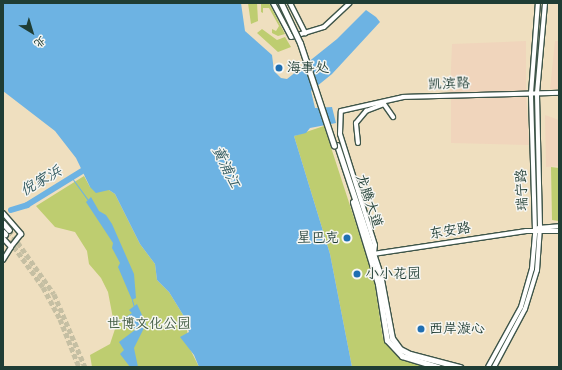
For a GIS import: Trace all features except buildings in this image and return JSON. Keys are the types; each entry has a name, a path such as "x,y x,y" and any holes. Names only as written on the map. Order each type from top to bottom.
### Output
{"main road":[{"name":"龙腾大道","path":"281,3 300,43 385,293 389,328 394,342 410,354 460,367"},
{"name":"龙腾大道","path":"285,3 305,46 352,196"},
{"path":"3,223 5,234"},
{"name":"龙腾大道","path":"371,254 379,289 384,329 390,345 408,359 438,367"}],"street":[{"path":"273,3 291,37 327,25 350,3"},
{"path":"290,3 305,33"},
{"name":"瑞宁路","path":"488,367 528,290 538,229 531,93 538,3"},
{"name":"瑞宁路","path":"494,367 529,300 537,270 537,93 545,3"},
{"name":"凯滨路","path":"371,254 375,245 340,134 340,111 403,97 559,93"},
{"path":"358,143 356,123 366,111 384,104 393,117"},
{"path":"3,213 21,234 3,260"},
{"name":"东安路","path":"371,254 559,226"},
{"name":"东安路","path":"538,229 559,230"},
{"path":"5,234 11,248"}],"shaded area":[{"path":"526,41 526,91 450,94 452,44"},
{"path":"555,41 559,41 559,89 550,89"},
{"path":"526,95 529,145 451,143 451,97"},
{"path":"545,115 559,120 559,166 546,167"}],"green space":[{"path":"248,3 257,3 258,21 251,24"},
{"path":"261,3 269,3 285,34 278,36 272,33 272,29 276,31 279,26 269,8 263,8 263,13 261,12"},
{"path":"262,29 277,40 285,37 291,47 278,52 257,33"},
{"path":"324,126 374,279 383,339 399,357 429,367 352,367 330,254 294,136"},
{"path":"551,167 559,168 558,221 552,220"},
{"name":"世博文化公园","path":"84,176 90,187 109,190 115,194 140,244 155,264 157,280 169,292 185,318 190,349 199,367 92,367 90,355 110,344 115,329 108,292 101,278 89,264 87,251 75,232 55,227 36,206"}],"water":[{"name":"黄浦江","path":"3,3 241,3 245,31 272,55 274,71 281,78 287,79 337,39 366,10 376,17 380,22 332,74 311,91 315,108 332,107 336,123 310,128 306,133 294,136 330,254 352,367 199,367 194,355 180,337 189,332 185,318 169,292 157,280 155,264 140,244 115,194 109,190 96,193 90,187 76,158 55,131 3,91"},
{"path":"91,197 99,211 106,215 112,224 134,274 136,298 132,300 118,267 120,263 112,248 113,243 86,202"},
{"path":"137,304 146,324 134,348 138,367 130,367 120,354 124,350 119,342 135,330 126,317 132,313 129,310"}],"waterway":[{"name":"倪家浜","path":"11,210 27,205 82,171"},
{"path":"72,178 88,200"},
{"path":"132,300 134,307"}],"tunnel":[{"path":"9,230 54,294 85,367"},
{"path":"5,234 43,287 60,319 79,367"}],"place":[{"name":"海事处","path":"279,68"},
{"name":"星巴克","path":"347,238"},
{"name":"小小花园","path":"357,274"},
{"name":"西岸漩心","path":"421,329"}]}
